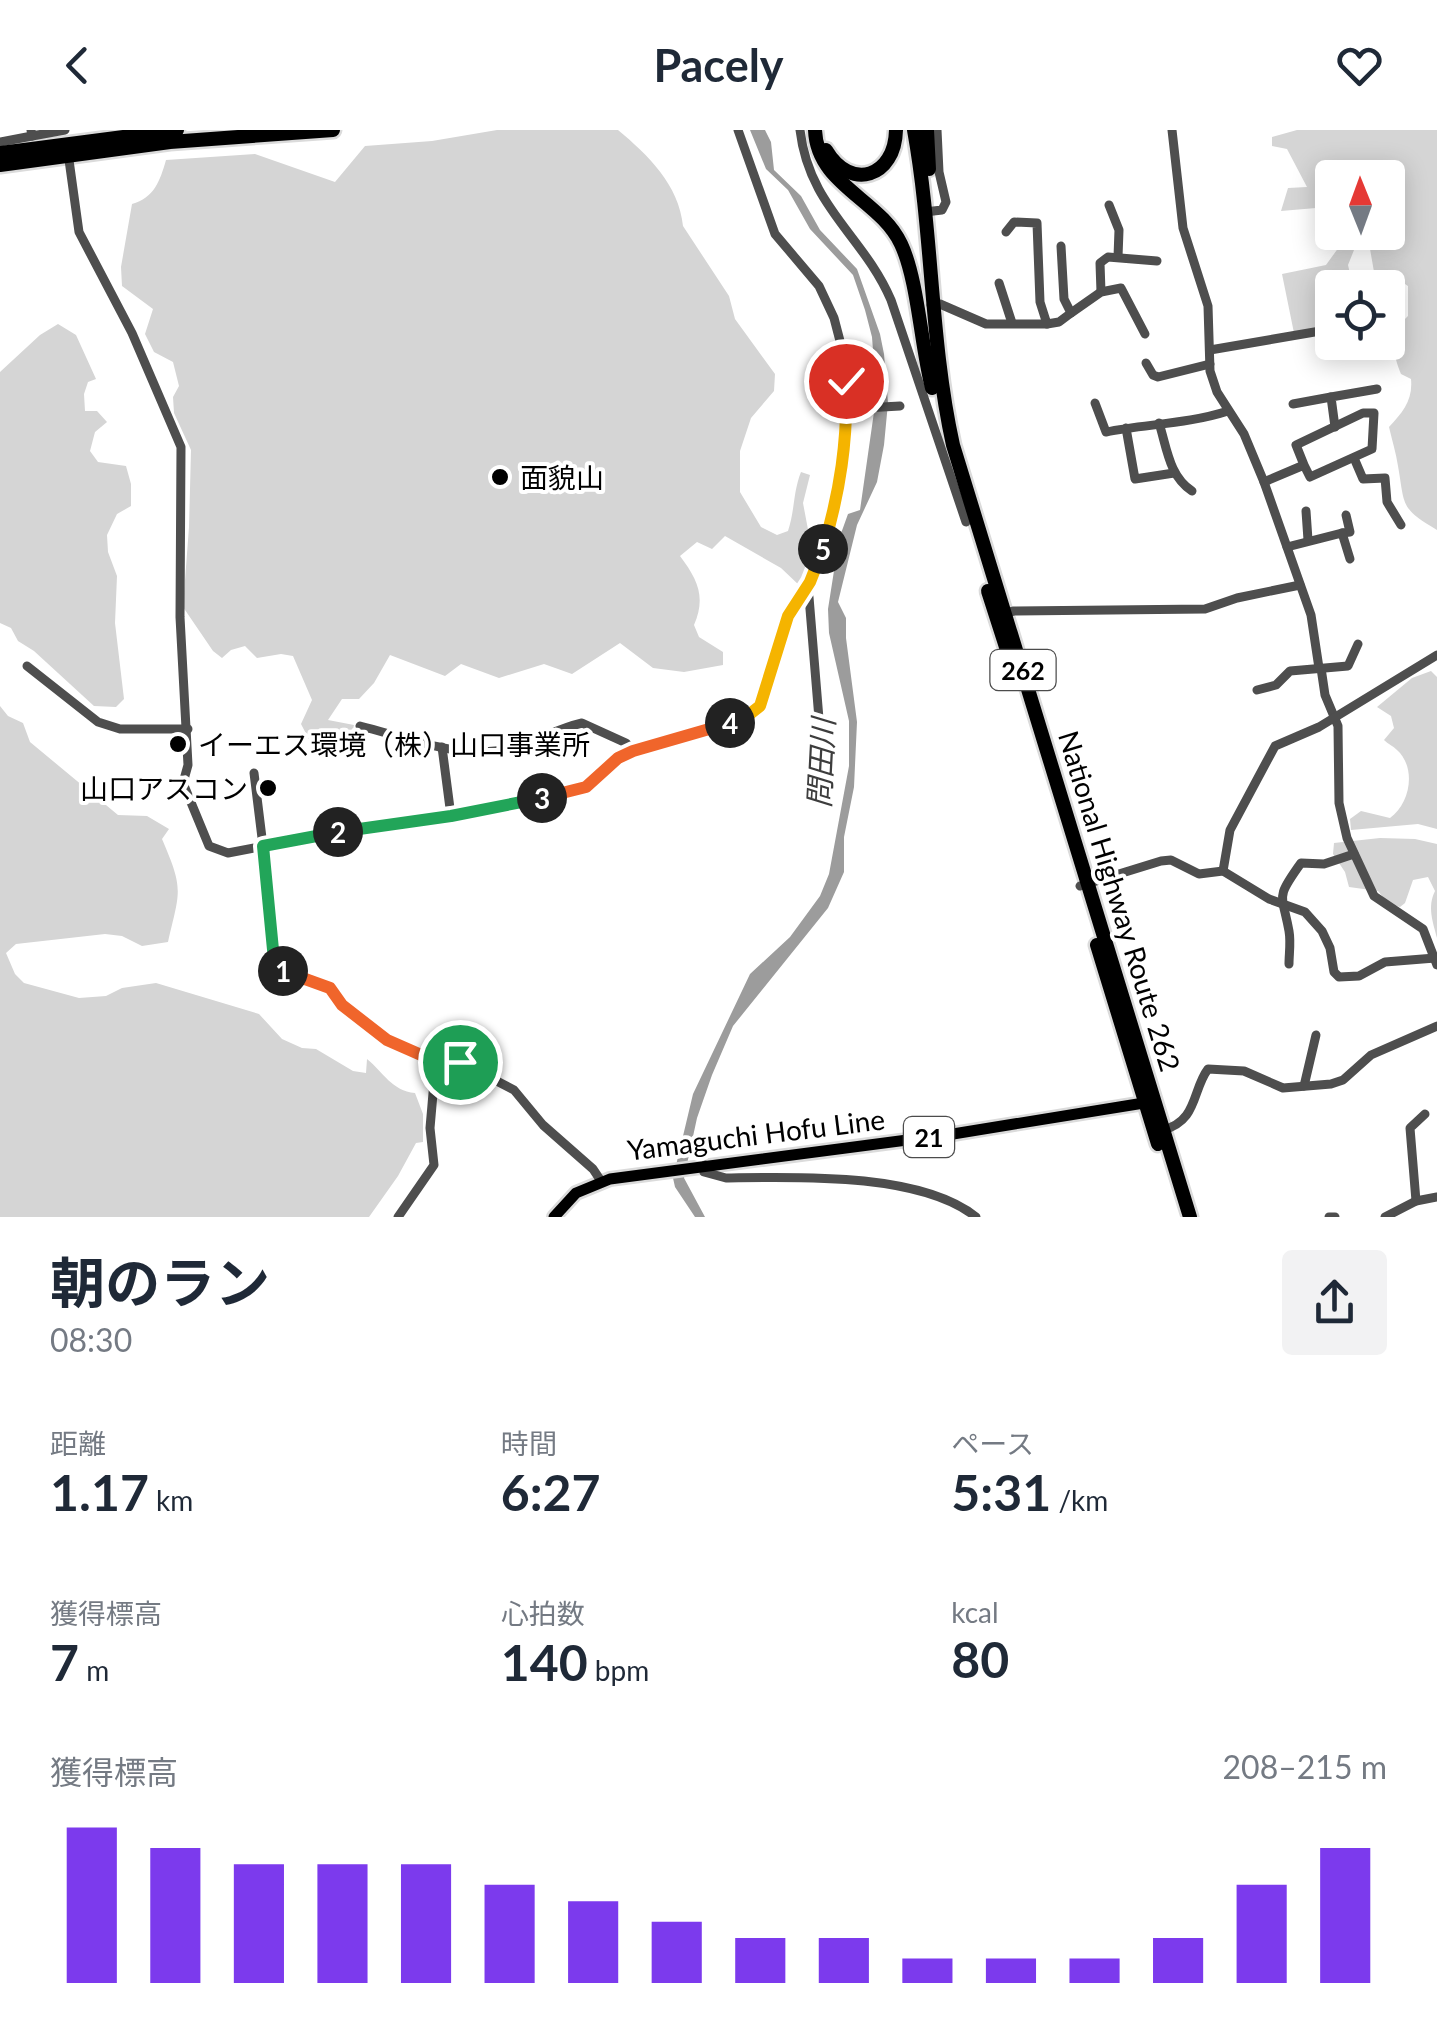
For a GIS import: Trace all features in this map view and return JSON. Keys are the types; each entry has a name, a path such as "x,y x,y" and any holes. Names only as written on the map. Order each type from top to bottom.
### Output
{"highway":[{"path":"0,153 177,130"},
{"path":"0,165 170,142 333,130"},
{"path":"818,130 833,162 843,171 864,175 888,162 894,151 896,130"},
{"path":"818,130 820,156 830,172 882,216 901,243 932,388"},
{"name":"National Highway Route 262","path":"905,130 932,388 966,522 1001,614"},
{"path":"914,130 928,212"},
{"path":"927,130 928,212"},
{"name":"National Highway Route 262","path":"928,212 931,305 952,445 1181,1217"},
{"name":"National Highway Route 262","path":"1150,1102 1164,1130 1190,1217"}],"main road":[{"name":"Yamaguchi Hofu Line","path":"554,1217 576,1194 601,1181 953,1134 1150,1102"}],"street":[{"path":"0,142 32,133 65,130"},
{"path":"69,160 78,232 132,333 181,446 180,586 188,729 188,765 183,782 209,846 228,852 379,824 451,816 586,787 618,758 633,751 736,722 753,713 766,694 788,616 816,571 836,505 848,409 838,332 826,299 775,234 738,130"},
{"path":"800,130 807,163 821,198 875,269 891,300 966,522"},
{"path":"928,212 942,210 946,202 939,172 937,130"},
{"path":"1084,884 1171,860 1199,874 1223,871 1281,904 1305,912 1322,931 1339,977 1358,976 1385,962 1436,961 1422,929 1374,896 1341,817 1338,726 1324,695 1315,628 1264,482 1244,434 1217,392 1210,364 1208,306 1183,228 1172,130"},
{"path":"1109,205 1119,230 1118,257"},
{"path":"1006,232 1014,222 1036,223 1040,302 1047,324"},
{"path":"1061,246 1064,299 1070,314"},
{"path":"1101,292 1100,263 1108,256 1158,261"},
{"path":"999,284 1012,324"},
{"path":"931,305 940,304 986,324 1047,324 1059,322 1101,292 1134,284"},
{"path":"1121,288 1146,334"},
{"path":"1210,350 1315,332"},
{"path":"1146,363 1158,377 1210,364"},
{"path":"1293,404 1378,388"},
{"path":"1331,397 1334,427"},
{"path":"1094,402 1106,432 1228,411"},
{"path":"848,409 898,406"},
{"path":"1363,413 1374,413 1372,449 1310,477 1296,446 1334,427 1363,413"},
{"path":"1159,423 1174,474 1192,492"},
{"path":"1126,428 1135,479 1174,474"},
{"path":"1354,458 1363,478 1385,478 1387,502 1401,525"},
{"path":"1264,482 1304,465"},
{"path":"1306,511 1308,540"},
{"path":"1287,547 1350,532 1346,515"},
{"path":"1342,533 1350,559"},
{"path":"1001,614 1205,609 1300,585"},
{"path":"804,592 809,596 820,730"},
{"path":"1257,690 1276,684 1290,672 1348,666 1358,644"},
{"path":"1223,871 1230,830 1276,746 1334,717 1437,655"},
{"path":"27,666 98,722 120,729 188,729"},
{"path":"360,726 442,747 485,752 504,750 582,723 626,742 633,751"},
{"path":"442,747 451,816"},
{"path":"254,773 278,968 330,988 342,1005 387,1040 421,1056 460,1062 514,1090 601,1181"},
{"path":"1289,964 1290,933 1281,904 1284,890 1301,864 1324,864 1354,854"},
{"path":"1164,1130 1177,1126 1188,1114 1208,1069 1244,1071 1283,1088 1338,1082 1371,1055 1437,1026"},
{"path":"1304,1086 1316,1035"},
{"path":"398,1217 434,1165 430,1128 436,1059"},
{"path":"1416,1200 1410,1128 1424,1114"},
{"path":"703,1166 704,1172 726,1178 864,1180 958,1202 976,1217"},
{"path":"1385,1217 1416,1200 1437,1196"}],"shaded area":[{"path":"497,130 618,130 669,184 683,226 729,296 735,319 775,374 774,391 751,418 740,451 740,492 761,527 777,535 788,531 801,472 810,475 803,503 813,556 801,587 781,568 725,536 712,549 697,542 680,556 700,597 694,625 699,637 723,652 723,665 684,672 653,668 620,643 572,674 544,664 499,678 461,664 445,676 390,655 374,683 359,699 342,699 328,720 354,725 348,737 339,743 313,747 301,724 312,700 293,656 257,658 245,646 222,658 183,607 191,450 174,413 173,397 179,386 173,362 154,352 145,334 153,309 122,286 121,267 132,204 146,198 155,188 166,160 255,154 335,182 365,146 432,141"},
{"path":"750,130 765,130 771,142 774,170 801,196 820,230 857,269 880,334 888,403 877,482 857,525 838,602 846,618 857,722 854,787 844,837 844,872 828,908 733,1026 697,1118 684,1178 705,1217 695,1217 673,1178 693,1094 750,974 790,937 820,896 829,874 849,766 849,721 829,633 828,609 839,539 848,514 860,510 874,412 872,337 853,275 810,229 788,190 766,169"},
{"path":"1297,130 1437,130 1437,530 1406,505 1389,427 1403,411 1410,393 1411,379 1401,374 1397,360 1405,360 1405,270 1374,270 1370,250 1405,250 1405,160 1315,160 1315,208 1281,211 1288,188 1307,187 1287,149 1272,146 1272,137"},
{"path":"1337,250 1354,250 1349,270 1315,270 1315,329 1294,333 1282,274 1326,265"},
{"path":"58,324 76,335 96,379 88,382 85,411 97,411 107,422 95,432 90,451 98,462 126,466 131,484 131,506 117,514 107,535 108,552 117,576 115,623 124,699 116,707 94,706 18,641 11,628 0,623 0,372 40,335"},
{"path":"1431,671 1437,677 1437,829 1418,824 1351,830 1350,819 1361,811 1390,818 1402,804 1408,786 1407,766 1397,750 1384,740 1394,728 1391,716 1377,707 1412,678"},
{"path":"0,706 8,716 23,723 30,742 118,815 147,816 169,829 162,839 178,890 168,942 142,946 122,936 105,934 16,944 6,953 15,974 24,983 79,998 106,996 122,988 156,983 259,1014 282,1039 316,1049 353,1071 366,1073 367,1059 394,1085 415,1093 423,1114 423,1142 416,1143 369,1217 0,1217"},
{"path":"1380,838 1437,844 1437,938 1431,909 1435,891 1428,877 1413,880 1400,907 1388,903 1378,891 1349,887 1333,854 1334,843"}],"place":[{"name":"面貌山","path":"500,477"},
{"name":"イーエス環境（株）山口事業所","path":"178,744"},
{"name":"山口アスコン","path":"268,788"}],"route":[{"path":"460,1062 421,1056 387,1040 342,1005 330,988 278,968 263,846 572,792 598,780 626,754 736,722 753,713 766,694 788,616 816,571 836,505 847,432 846,381"}],"water label":[{"name":"問田川","path":"820,763"}]}
